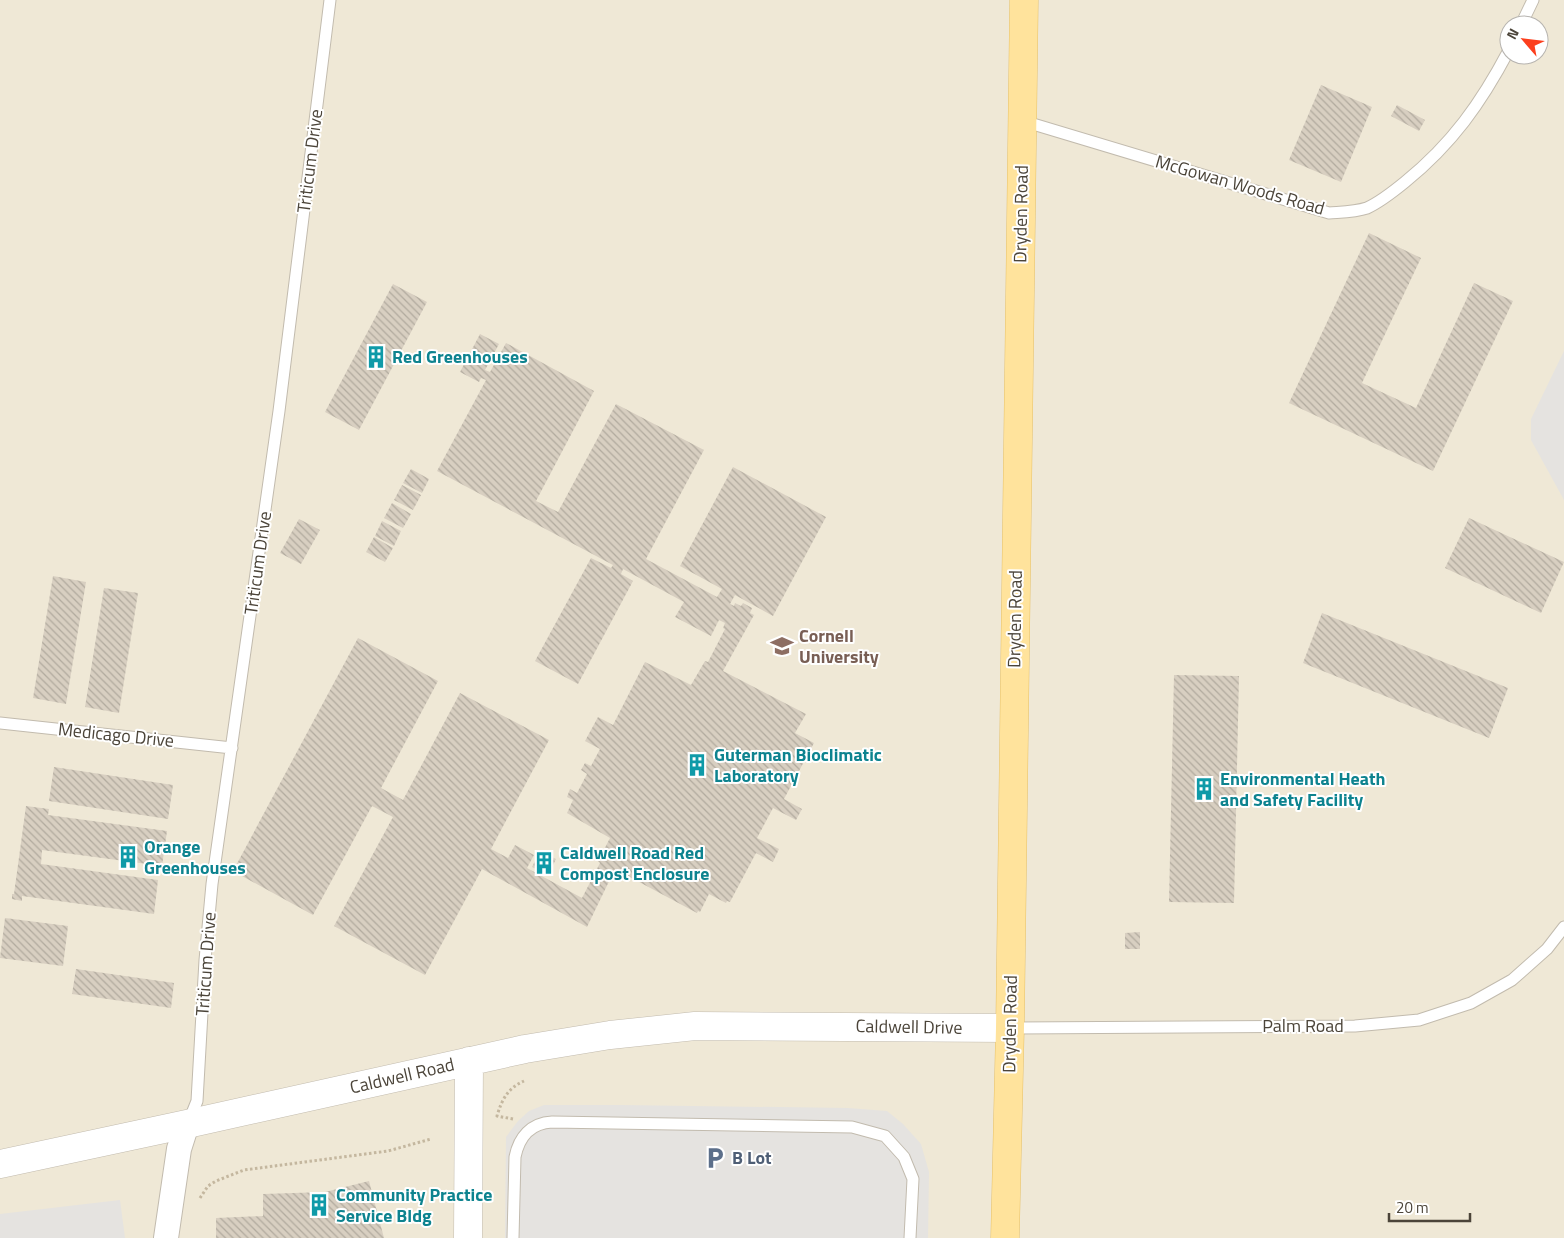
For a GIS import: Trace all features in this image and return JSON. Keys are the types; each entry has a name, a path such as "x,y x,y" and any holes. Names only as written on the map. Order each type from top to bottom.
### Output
{"main road":[{"name":"Dryden Road","path":"1005,1238 1010,1028 1024,0"}],"street":[{"name":"Caldwell Road","path":"0,1164 525,1049 610,1035 695,1026 808,1026"},
{"name":"Caldwell Drive","path":"808,1026 1010,1028"},
{"path":"468,1238 469,1061"},
{"path":"166,1238 179,1149 187,1124"}],"lane":[{"name":"Triticum Drive","path":"187,1124 197,1101 205,960 212,884 280,411 330,0"},
{"path":"1526,15 1533,0"},
{"name":"McGowan Woods Road","path":"1023,121 1329,213 1347,212 1367,207 1395,190 1427,164 1478,105 1501,65"},
{"name":"Medicago Drive","path":"0,723 232,748"},
{"name":"Palm Road","path":"1010,1028 1355,1026 1419,1020 1471,1003 1512,980 1548,950 1564,927"},
{"path":"513,1238 514,1156 517,1146 522,1137 536,1125 552,1122 852,1127 885,1136 904,1157 912,1178 910,1238"}],"path":[{"path":"497,1116 500,1104 508,1092 515,1085 524,1081"},
{"path":"196,1206 202,1193 208,1186 233,1173 254,1168 388,1151 431,1139"}],"shaded area":[{"name":"Cornell University","path":"0,0 1564,0 1564,1238 0,1238"},
{"path":"1564,351 1564,500 1531,440 1531,419"},
{"name":"B Lot","path":"544,1105 848,1108 887,1111 903,1124 921,1144 929,1172 928,1238 505,1238 506,1137 518,1121 529,1111"},
{"path":"120,1200 125,1238 0,1238 0,1214"}],"building":[{"path":"1321,85 1372,107 1341,182 1289,160"},
{"path":"1397,105 1425,120 1419,131 1391,116"},
{"path":"1369,233 1421,258 1362,383 1416,408 1474,283 1513,301 1433,471 1289,403"},
{"name":"Red Greenhouses","path":"393,284 427,302 359,430 325,412"},
{"path":"480,334 499,344 485,370 490,372 506,343 594,391 536,501 558,512 616,404 704,450 646,559 717,597 722,589 680,566 733,467 826,517 773,616 735,595 730,604 734,606 735,603 741,606 743,603 752,608 750,613 754,615 723,671 806,714 795,733 814,743 784,799 802,809 796,820 773,808 757,838 779,849 773,862 756,853 730,902 727,901 726,903 709,894 700,912 698,911 697,913 615,869 587,927 482,869 425,975 334,926 393,817 372,806 313,915 233,871 358,638 438,681 381,788 403,800 460,693 549,740 491,849 508,858 515,845 534,855 527,868 582,898 600,863 598,861 610,838 567,813 573,800 567,797 570,789 577,793 587,774 581,770 585,763 591,766 600,749 585,741 598,717 613,725 645,662 691,685 705,661 708,662 725,629 723,628 725,623 719,620 711,636 675,617 684,602 623,569 621,574 633,581 578,684 535,661 591,558 611,568 613,565 437,471 486,380 481,378 479,382 460,372"},
{"path":"411,469 429,479 422,493 403,483"},
{"path":"402,485 421,495 413,510 394,500"},
{"path":"392,503 411,514 403,528 384,518"},
{"path":"1469,518 1564,562 1541,613 1445,568"},
{"path":"299,519 320,530 301,564 280,553"},
{"path":"382,521 401,531 394,546 375,536"},
{"path":"374,537 393,548 385,562 366,552"},
{"path":"53,576 86,582 66,704 33,698"},
{"path":"104,588 138,593 119,713 85,707"},
{"path":"1322,613 1508,688 1489,738 1303,663"},
{"name":"Environmental Heath and Safety Facility","path":"1174,675 1239,676 1234,903 1169,902"},
{"name":"Orange Greenhouses","path":"54,767 173,785 168,819 49,801"},
{"name":"Orange Greenhouses","path":"26,806 49,809 48,815 167,831 162,866 42,850 41,864 158,880 154,914 22,896 22,901 12,899"},
{"name":"Caldwell Road Red Compost Enclosure","path":"540,851 556,859 548,875 532,867"},
{"path":"5,918 68,926 63,966 0,958"},
{"path":"1140,932 1140,949 1125,949 1125,933"},
{"path":"76,969 174,983 171,1008 72,994"},
{"name":"Community Practice Service Bldg","path":"369,1181 384,1238 216,1238 216,1218 263,1216 263,1194 325,1192"}],"place":[{"name":"Red Greenhouses","path":"376,357"},
{"name":"Cornell University","path":"782,646"},
{"name":"Guterman Bioclimatic Laboratory","path":"697,765"},
{"name":"Environmental Heath and Safety Facility","path":"1204,789"},
{"name":"Orange Greenhouses","path":"128,857"},
{"name":"Caldwell Road Red Compost Enclosure","path":"544,863"},
{"name":"B Lot","path":"715,1158"},
{"name":"Community Practice Service Bldg","path":"319,1205"}]}
